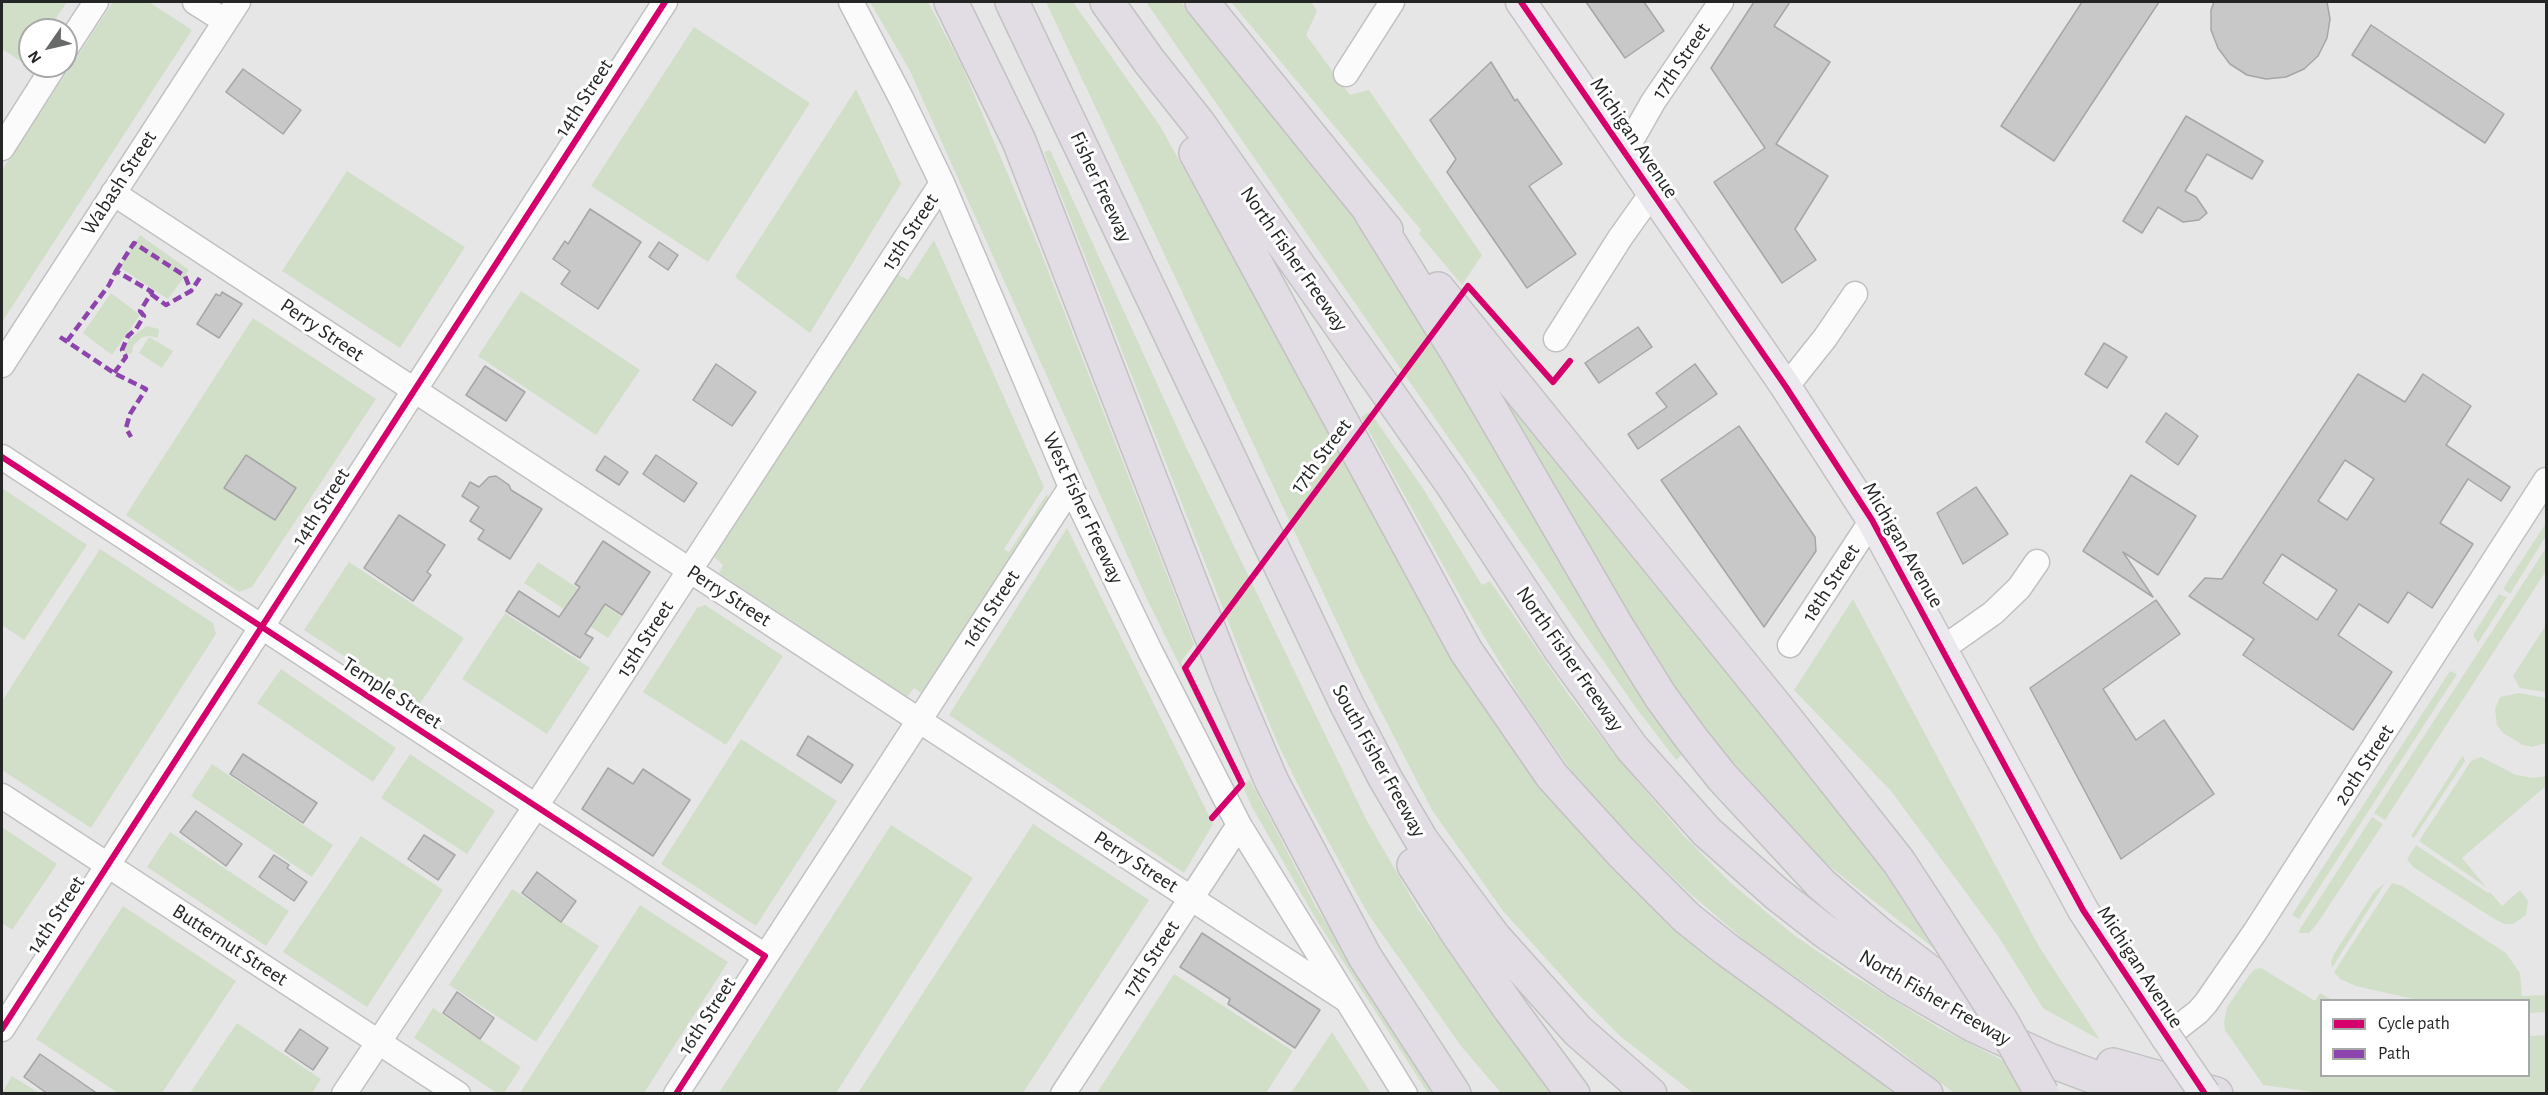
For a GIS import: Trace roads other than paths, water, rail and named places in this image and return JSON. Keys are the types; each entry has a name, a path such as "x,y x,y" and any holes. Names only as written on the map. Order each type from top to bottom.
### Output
{"highway":[{"path":"951,2 1019,141 1230,684 1272,782 1365,957 1454,1094"},
{"name":"Fisher Freeway","path":"1012,2 1188,373"},
{"path":"1107,2 1149,61 1184,133 1217,189 1466,651 1552,776 1621,852 1687,918 1726,949 1926,1094"},
{"path":"1202,2 1371,213 1446,298 1899,862 2002,1022 2042,1094"},
{"name":"North Fisher Freeway","path":"1149,61 1199,124 1452,484 1567,658 1632,748 1707,832 1827,933 1897,981 1973,1024 2049,1060 2140,1094"},
{"path":"1371,213 1459,354 1616,626 1661,697 1722,777 1821,884 1878,933 1936,977 2008,1022 2094,1060 2216,1094"},
{"path":"1188,373 1226,484 1353,754 1379,803 1456,931 1573,1094"},
{"name":"South Fisher Freeway","path":"1188,373 1347,705 1385,778 1422,841 1461,896 1530,978 1578,1030 1650,1094"},
{"path":"1332,895 1418,1016 1480,1094"}],"main road":[{"name":"Michigan Avenue","path":"1521,2 1786,387 1872,520 2083,910 2205,1094"}],"street":[{"path":"78,30 96,2"},
{"path":"195,2 231,11"},
{"name":"14th Street","path":"2,1029 665,2"},
{"name":"West Fisher Freeway","path":"851,2 942,183 1071,487 1150,651 1239,825 1405,1094"},
{"path":"1346,74 1392,2"},
{"name":"17th Street","path":"1624,153 1653,102 1721,2"},
{"name":"Wabash Street","path":"2,365 231,11"},
{"path":"2,148 46,78"},
{"name":"15th Street","path":"344,1094 536,806 942,183"},
{"path":"1556,339 1620,238 1652,193"},
{"name":"Perry Street","path":"113,194 1345,999"},
{"path":"1786,387 1825,338 1855,294"},
{"name":"Temple Street","path":"2,457 765,956"},
{"name":"20th Street","path":"2166,1036 2206,1003 2255,932 2547,480"},
{"name":"16th Street","path":"676,1094 1071,487"},
{"name":"18th Street","path":"1790,645 1872,520"},
{"path":"1942,649 1993,613 2019,588 2037,562"},
{"name":"Butternut Street","path":"2,796 458,1094"},
{"name":"17th Street","path":"1063,1094 1239,825"}]}
